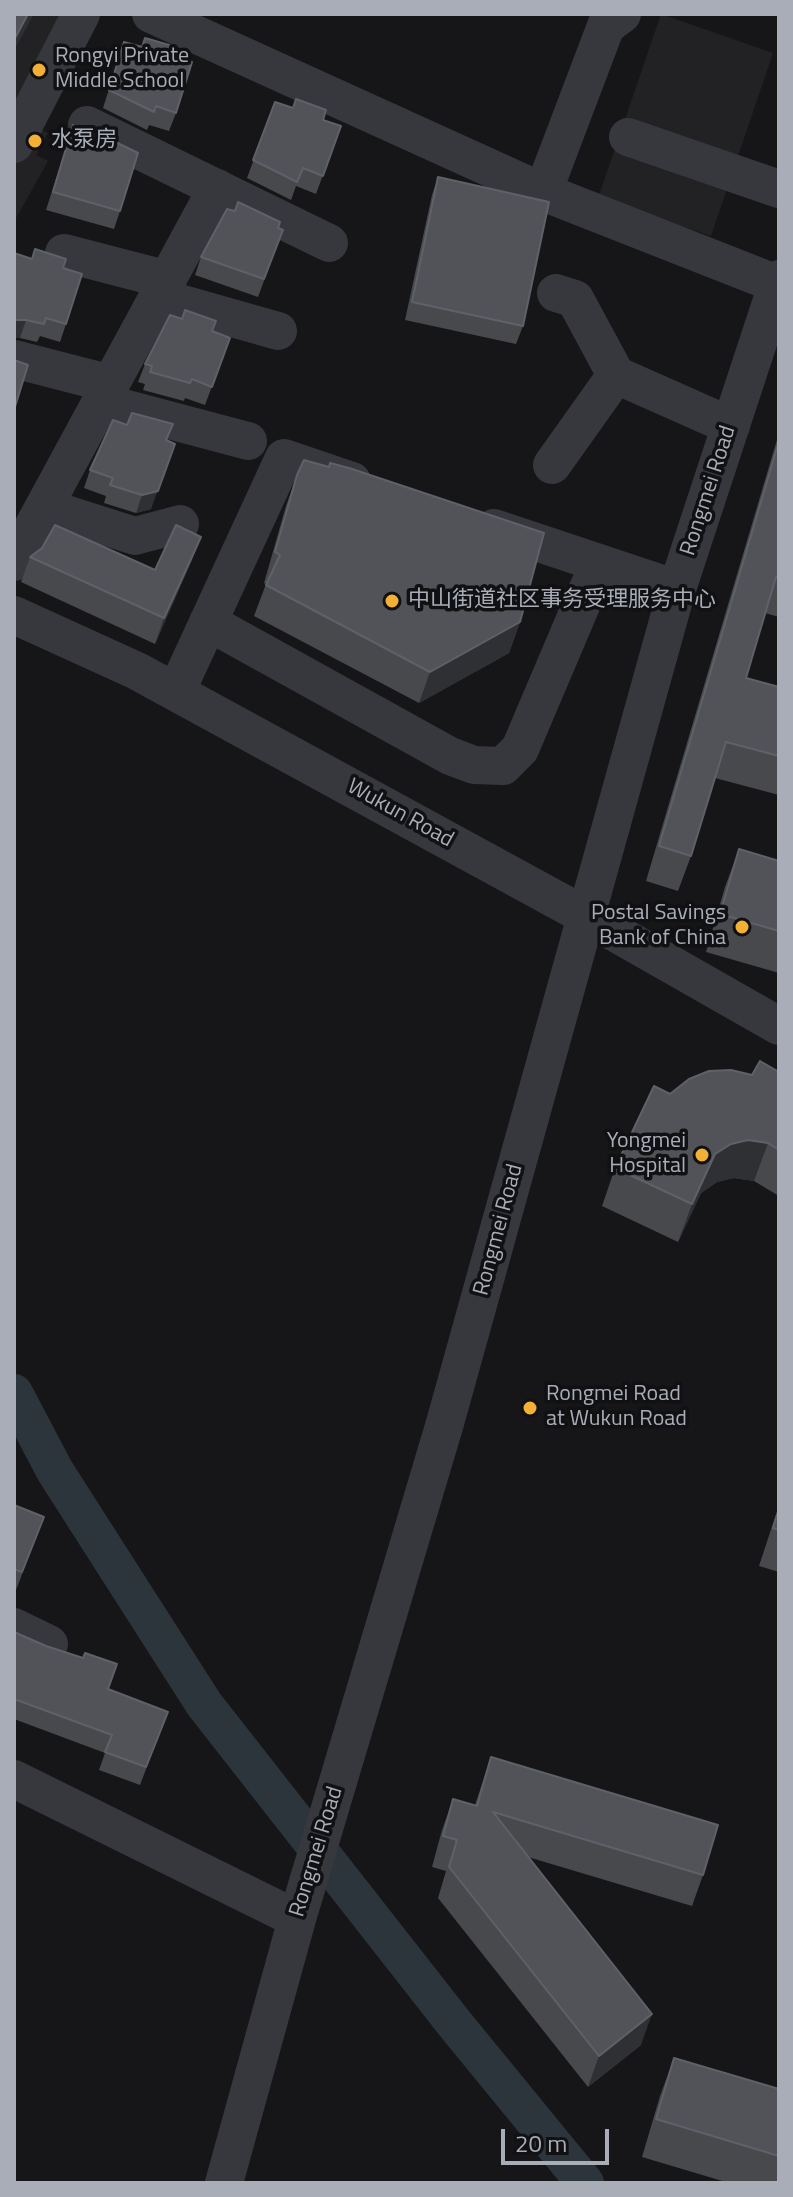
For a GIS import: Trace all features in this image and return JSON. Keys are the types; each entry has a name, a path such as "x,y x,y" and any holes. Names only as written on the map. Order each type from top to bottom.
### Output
{"street":[{"path":"14,144 81,14"},
{"path":"151,14 543,192 778,281"},
{"path":"543,192 606,26 622,14"},
{"path":"87,125 329,243"},
{"path":"628,137 779,189"},
{"path":"14,562 30,518 106,393 217,188"},
{"path":"64,253 278,331"},
{"name":"Rongmei Road","path":"224,2183 297,1919 445,1423 677,589 778,281"},
{"path":"556,293 575,299 616,375 731,426"},
{"path":"14,359 248,441"},
{"path":"552,465 616,375"},
{"path":"176,692 284,458 389,493"},
{"path":"30,518 135,536 180,524"},
{"path":"464,518 677,589"},
{"path":"208,622 450,756 474,765 503,766 520,749 599,563"},
{"name":"Wukun Road","path":"14,615 137,671 586,916 779,1026"},
{"path":"14,1627 49,1644"},
{"path":"14,1779 297,1919"}],"shaded area":[{"name":"Rongyi Private Middle School","path":"14,14 93,14 36,126 48,133 36,155 48,161 14,222"},
{"path":"661,14 773,53 711,236 598,198"}],"building":[{"path":"14,14 28,14 14,40"},
{"path":"145,38 176,47 173,57 192,62 176,113 156,106 154,112 109,90 124,42 142,47"},
{"path":"296,99 326,110 323,120 341,126 323,176 303,168 297,182 253,160 275,102 293,108"},
{"path":"73,125 95,138 97,133 138,153 120,211 53,192"},
{"path":"438,177 549,202 523,326 412,302"},
{"path":"238,202 280,222 278,228 283,230 264,279 201,257 227,209 235,211"},
{"path":"35,249 66,259 63,268 82,274 66,324 46,318 44,324 14,320 14,253 32,259"},
{"path":"185,310 216,321 212,331 230,338 212,387 192,379 190,383 150,372 152,366 145,364 170,315 182,319"},
{"path":"14,360 28,365 14,410"},
{"path":"132,413 173,424 166,440 175,444 158,491 142,495 110,485 113,478 90,470 113,420 127,425"},
{"path":"779,441 779,578 776,577 746,678 779,687 779,756 726,742 691,856 659,846"},
{"name":"中山街道社区事务受理服务中心","path":"304,460 329,467 330,463 349,468 544,533 520,622 430,672 266,585 280,555 275,552"},
{"path":"55,525 155,570 176,525 201,537 164,618 30,557 42,548"},
{"path":"739,849 779,861 779,931 720,914"},
{"path":"760,1061 779,1072 779,1150 768,1143 748,1140 731,1144 715,1154 692,1204 615,1168 654,1086 670,1094 689,1079 709,1071 731,1070 752,1075"},
{"path":"14,1505 44,1517 22,1572 14,1569"},
{"path":"779,1509 779,1530 773,1528"},
{"path":"14,1632 83,1658 85,1653 117,1664 108,1689 168,1712 146,1767 105,1752 112,1735 14,1699"},
{"path":"491,1757 718,1825 703,1875 493,1812 652,2014 599,2056 449,1867 457,1840 443,1836 453,1799 477,1806"},
{"path":"674,2058 779,2089 779,2156 656,2119"}],"waterway":[{"path":"14,1393 55,1471 204,1704 454,2023 585,2183"}],"place":[{"name":"Rongyi Private Middle School","path":"39,70"},
{"name":"水泵房","path":"35,141"},
{"name":"中山街道社区事务受理服务中心","path":"392,601"},
{"name":"Postal Savings Bank of China","path":"742,927"},
{"name":"Yongmei Hospital","path":"702,1155"},
{"name":"Rongmei Road at Wukun Road","path":"530,1408"}]}
